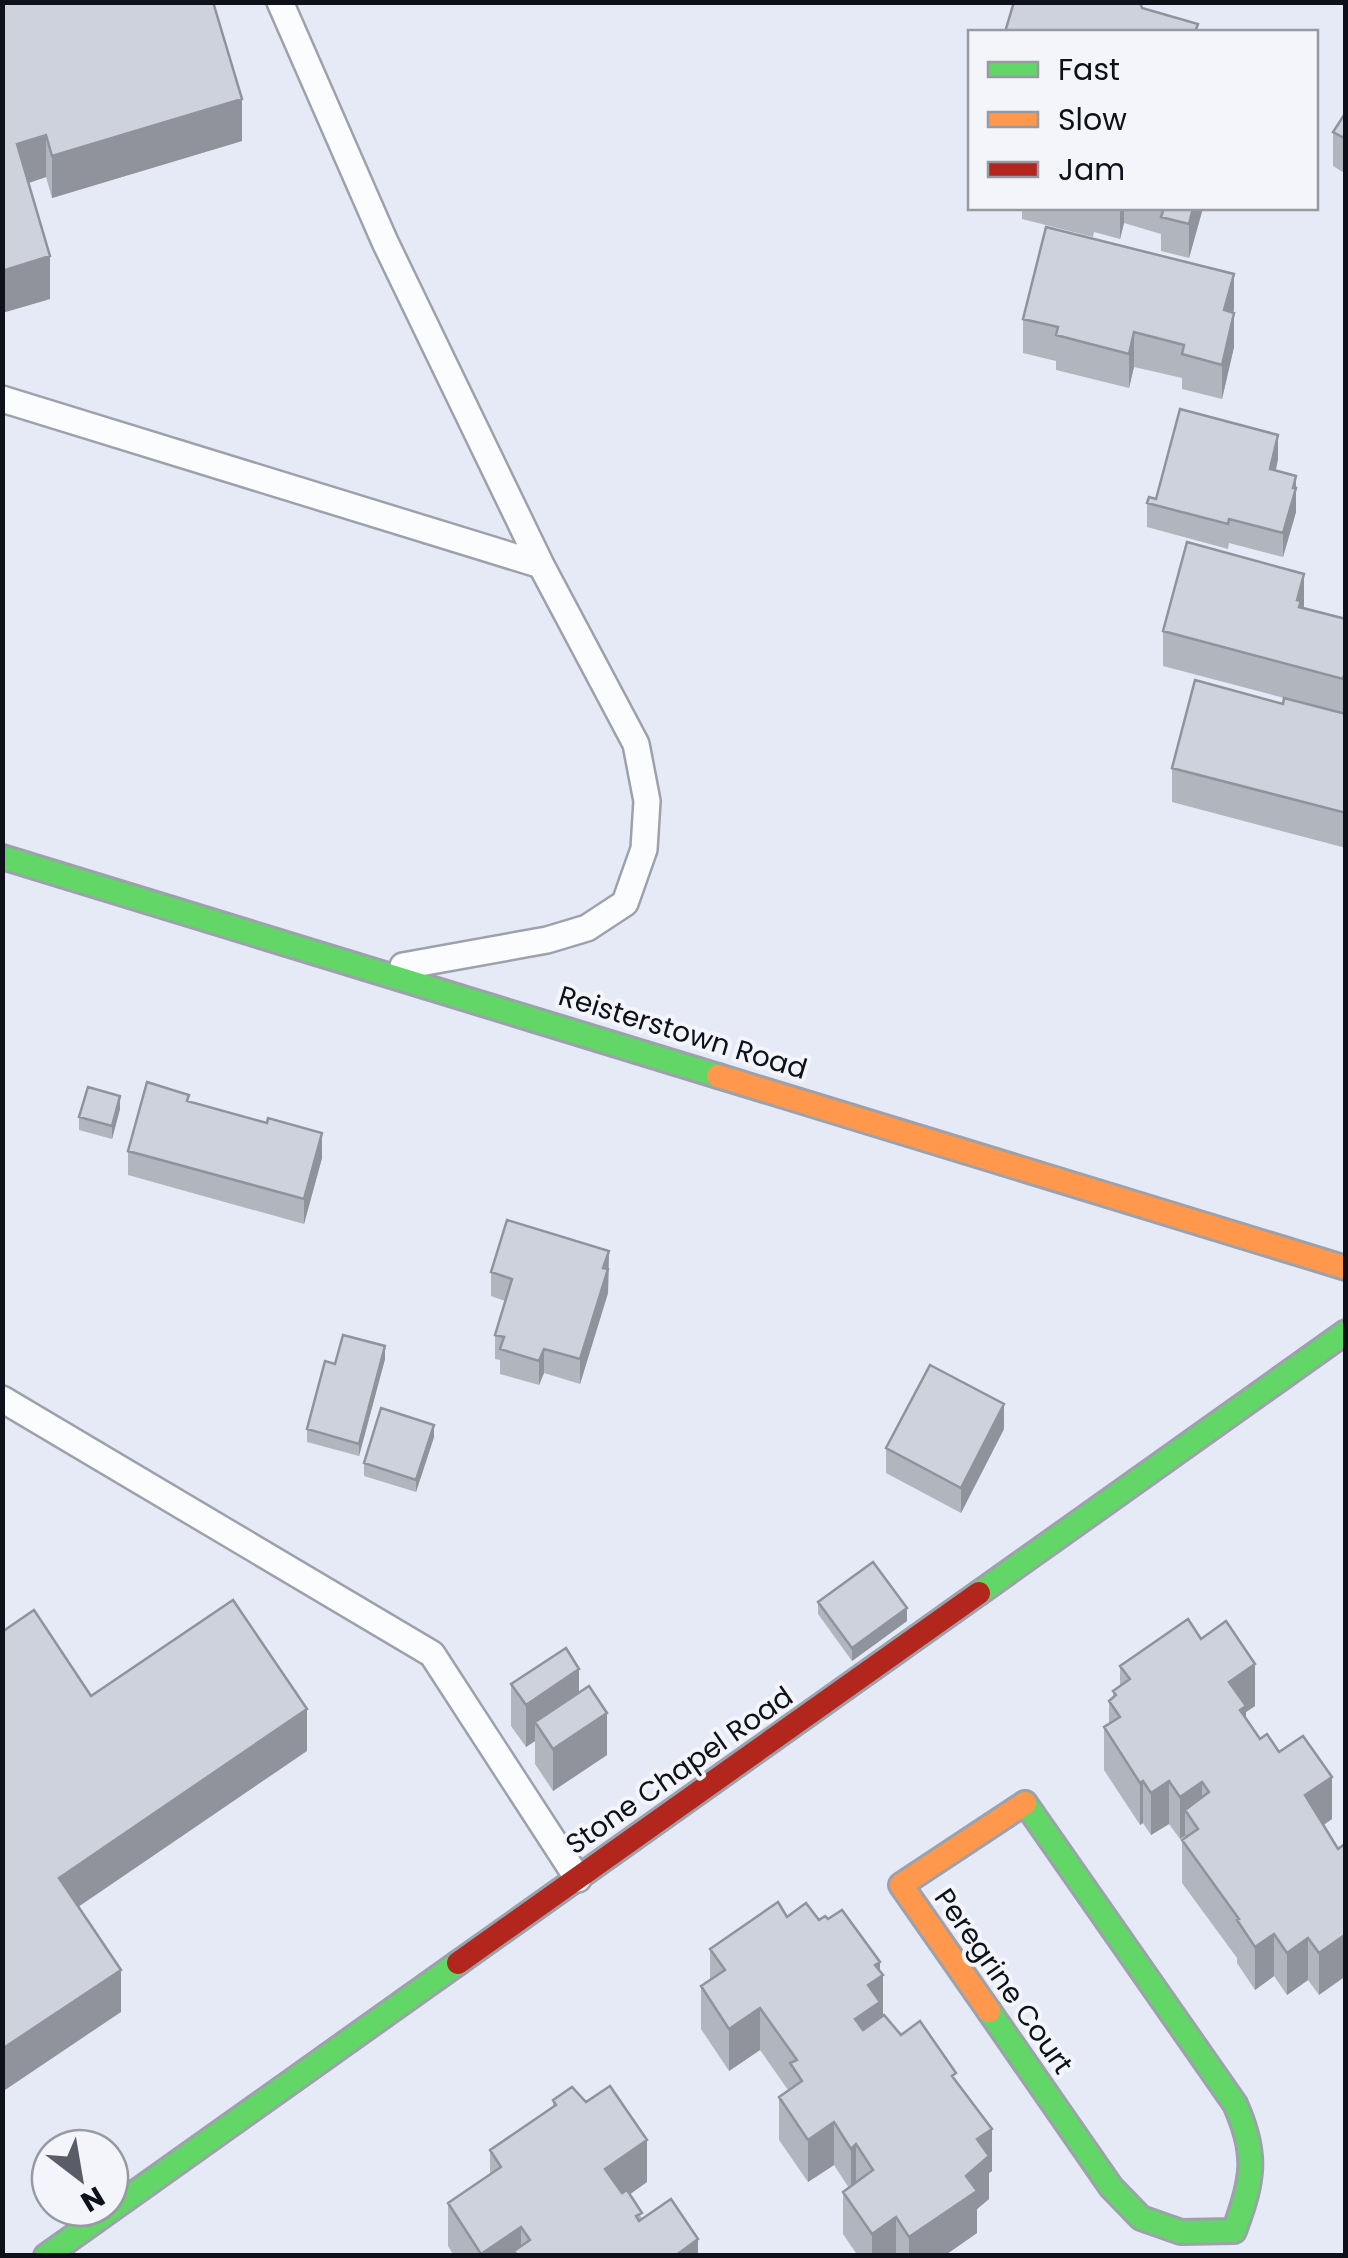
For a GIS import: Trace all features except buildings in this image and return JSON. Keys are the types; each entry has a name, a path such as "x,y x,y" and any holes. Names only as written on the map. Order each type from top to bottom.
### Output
{"street":[{"name":"Reisterstown Road","path":"2,856 1346,1268"},
{"name":"Stone Chapel Road","path":"46,2256 1346,1332"},
{"name":"Peregrine Court","path":"1025,1802 1235,2104 1251,2136 1254,2177 1234,2231 1181,2232 1140,2218 1130,2208 1110,2187 900,1885 1025,1802"}],"lane":[{"path":"280,2 385,242 541,565 636,744 647,801 644,849 624,904 587,928 547,940 380,970"},
{"path":"2,399 541,565"},
{"path":"2,1399 432,1654 578,1879"}],"traffic: fast":[{"path":"2,857 718,1076"},
{"path":"979,1593 1346,1332"},
{"path":"989,2011 1111,2187 1141,2218 1181,2232 1234,2231 1250,2168 1247,2138 1235,2104 1025,1803"},
{"path":"46,2256 458,1963"}],"traffic: slow":[{"path":"718,1076 1346,1268"},
{"path":"989,2011 901,1885 1025,1803"}],"traffic: jam":[{"path":"458,1963 979,1593"}]}
